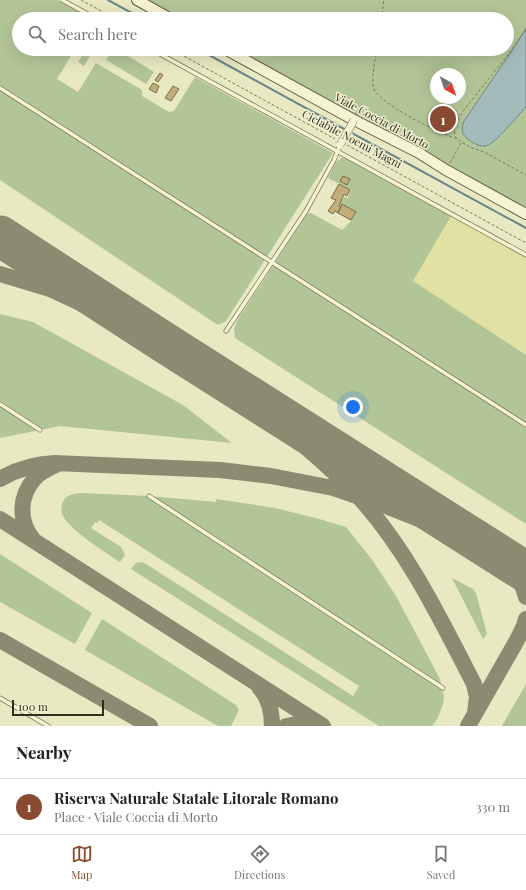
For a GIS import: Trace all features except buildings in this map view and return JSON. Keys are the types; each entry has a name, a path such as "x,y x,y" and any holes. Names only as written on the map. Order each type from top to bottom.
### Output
{"street":[{"path":"137,0 158,12"},
{"name":"Viale Coccia di Morto","path":"239,56 354,120 419,153 446,170 526,214"},
{"path":"341,146 354,120"}],"lane":[{"path":"62,0 84,12"},
{"path":"165,56 341,146 526,254"},
{"path":"0,88 526,425"},
{"path":"226,331 306,211 341,146"},
{"path":"0,404 40,430"},
{"path":"150,496 443,688"},
{"path":"0,698 48,726"}],"path":[{"path":"81,0 103,12"},
{"path":"382,12 384,0"},
{"path":"514,46 526,30"},
{"name":"Ciclabile Noemi Magni","path":"183,56 341,146 526,243"},
{"path":"376,56 373,86 376,94 387,103 409,116 443,134 458,139"},
{"path":"507,56 464,110 454,128 455,136 461,142 484,152 526,176"},
{"path":"446,170 461,142"}],"shaded area":[{"path":"0,0 57,0 78,12 12,12 12,56 71,56 57,79 78,92 96,63 142,90 142,96 169,112 174,111 195,77 333,153 226,321 218,325 0,180"},
{"path":"143,0 526,0 526,209 246,56 514,56 514,12 165,12"},
{"path":"82,56 90,56 84,66 78,62"},
{"path":"109,56 128,56 154,72 146,84 106,60"},
{"path":"342,158 349,159 526,256 526,524 235,338 234,329 238,319 307,214 311,213 342,230 351,221 355,213 339,205 344,197 348,198 351,190 328,178 336,162"},
{"path":"0,314 33,322 183,405 232,443 60,426 0,438"},
{"path":"81,493 149,496 216,502 216,499 275,508 346,527 373,561 396,596 440,679 444,696 438,718 432,726 379,726 131,569 136,563 142,562 146,564 353,696 359,686 99,520 97,523 95,522 91,528 121,547 125,555 120,562 79,533 66,520 61,511 62,504 66,497"},
{"path":"0,554 92,613 75,644 0,602"},
{"path":"452,578 473,589 476,593 487,634 483,639"},
{"path":"102,619 236,705 239,710 231,726 218,726 85,650"},
{"path":"526,684 526,726 502,726"}],"sand":[{"path":"451,216 526,258 526,355 413,281"}],"water":[{"path":"526,28 526,107 501,135 490,144 481,146 466,138 463,133 462,126 508,56 514,56 514,47"}],"waterway":[{"path":"108,0 130,12"},
{"path":"211,56 346,130"},
{"path":"350,132 526,228"}],"taxiway":[{"path":"0,274 50,289 162,341"},
{"path":"225,381 325,464 356,494 374,515 407,561 435,609 474,684 477,697 475,713"},
{"path":"0,479 13,472 26,468 54,463 220,470 271,476 333,488 386,506 424,521 477,547 526,574"},
{"path":"33,539 28,532 23,517 23,500 35,478 45,470 56,465"},
{"path":"0,519 323,726"},
{"path":"510,566 521,581 526,597"},
{"path":"468,726 516,642 526,619"},
{"path":"0,640 150,726"},
{"path":"259,687 269,705 272,726"},
{"path":"286,726 308,722 317,724"}],"runway":[{"path":"0,236 162,341 526,572"}],"place":[{"name":"Riserva Naturale Statale Litorale Romano","path":"443,119"}]}
